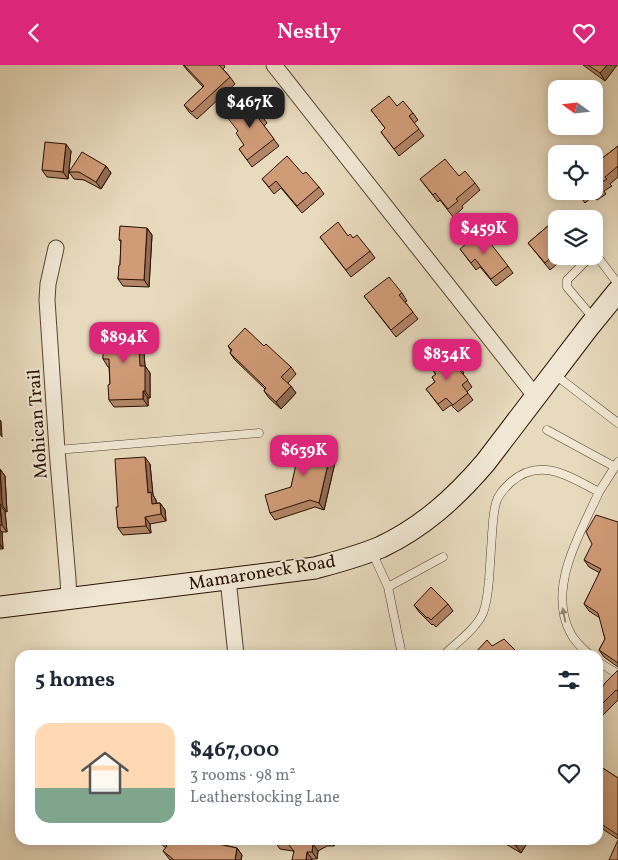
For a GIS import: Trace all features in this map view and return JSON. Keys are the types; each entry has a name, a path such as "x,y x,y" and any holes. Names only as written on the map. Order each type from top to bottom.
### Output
{"street":[{"path":"274,65 536,397"},
{"name":"Mohican Trail","path":"56,248 48,284 48,300 57,450 69,599"},
{"name":"Mamaroneck Road","path":"0,607 315,568 382,546 426,521 467,485 618,291"},
{"path":"228,579 235,650"}],"lane":[{"path":"582,265 567,280 567,287 595,320"},
{"path":"602,265 618,284"},
{"path":"554,374 618,423"},
{"path":"547,430 617,464 599,492 569,557 564,577 563,608 565,621 574,640 585,650"},
{"path":"57,450 259,433"},
{"path":"449,650 477,623 484,610 488,593 496,504 504,489 517,477 530,471 542,469 559,472 599,492"},
{"path":"371,550 388,587 401,650"},
{"path":"388,587 443,557"},
{"path":"603,665 618,675"}],"building":[{"path":"184,65 219,65 230,77 192,112 184,105 204,86"},
{"path":"588,65 607,65 600,73"},
{"path":"389,96 397,106 403,101 413,113 409,116 419,129 394,149 381,132 385,128 371,110"},
{"path":"249,99 262,116 259,119 274,139 247,160 239,149 244,145 236,133 238,131 227,117"},
{"path":"45,142 66,144 63,172 42,170"},
{"path":"618,146 618,166 605,177 607,179 603,182 603,158"},
{"path":"82,152 106,166 96,182 79,172 69,172"},
{"path":"287,156 303,174 306,172 319,187 297,206 276,181 269,187 262,179"},
{"path":"445,159 459,176 465,171 475,183 456,199 458,201 448,209 420,179"},
{"path":"338,222 348,236 350,234 353,238 357,235 370,251 346,270 320,237"},
{"path":"120,226 147,228 144,280 118,279 121,240 119,240"},
{"path":"548,226 548,260 545,263 528,243"},
{"path":"481,231 508,266 491,279 475,259 471,263 460,249"},
{"path":"389,277 402,293 399,295 413,312 391,330 364,296"},
{"path":"135,326 135,346 139,346 140,366 145,366 145,391 143,391 143,399 109,400 109,359 103,359 103,336 107,335 107,332 111,332 111,327"},
{"path":"245,328 291,367 281,377 291,386 276,402 264,391 266,388 230,353 232,350 228,346"},
{"path":"447,353 468,380 462,385 468,393 453,405 446,398 438,404 426,389 435,382 432,377 436,374 429,365"},
{"path":"298,439 332,447 319,503 310,500 270,513 265,495 291,487 296,464 292,463"},
{"path":"145,457 148,493 151,492 152,504 160,503 161,514 145,517 146,526 118,528 115,459"},
{"path":"0,469 2,505 0,504"},
{"path":"0,508 2,525 0,525"},
{"path":"596,515 618,522 618,663 603,653 603,650 599,650 605,639 598,613 584,604 601,569 584,560 592,544 586,532"},
{"path":"431,587 448,604 431,620 414,605"},
{"path":"504,639 515,650 478,650 487,640 492,646"},
{"path":"618,670 618,691 616,690 603,703 603,686"},
{"path":"603,768 618,778 618,835 603,825"},
{"path":"618,840 618,860 609,860"},
{"path":"166,845 223,845 237,848 235,860 174,860 163,851"},
{"path":"289,845 313,845 312,852 307,852 306,860 292,860 294,851"}]}
